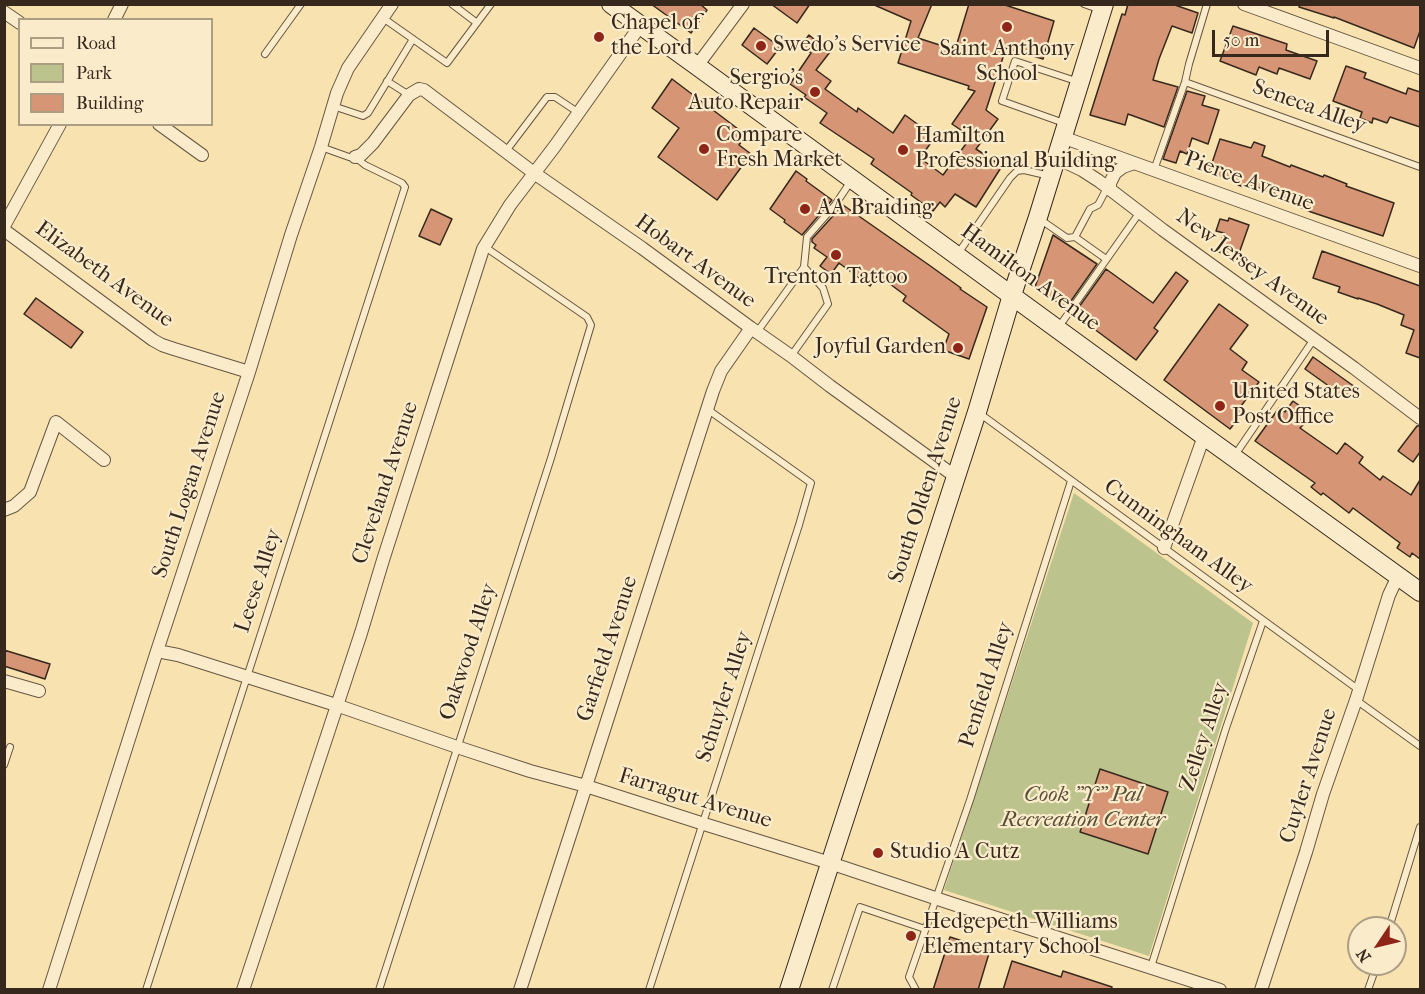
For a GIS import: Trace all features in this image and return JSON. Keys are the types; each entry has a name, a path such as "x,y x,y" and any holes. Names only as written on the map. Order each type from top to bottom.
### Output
{"main road":[{"name":"Hamilton Avenue","path":"611,4 1420,592"},
{"name":"South Olden Avenue","path":"789,990 977,412 1103,8"}],"street":[{"path":"115,18 122,4"},
{"name":"South Logan Avenue","path":"50,990 333,106 348,68 392,4"},
{"path":"697,66 743,4"},
{"path":"1244,4 1420,68"},
{"path":"4,12 18,22"},
{"name":"Cleveland Avenue","path":"243,990 361,633 484,246 510,205 579,114 640,26"},
{"name":"Hobart Avenue","path":"409,95 419,89 424,90 534,173 642,248 956,477"},
{"path":"355,157 361,155 373,143 409,95"},
{"path":"4,228 59,126"},
{"path":"162,126 202,155"},
{"name":"Pierce Avenue","path":"1064,130 1134,163 1420,266"},
{"name":"New Jersey Avenue","path":"1056,159 1082,170 1109,189 1420,418"},
{"path":"1109,189 1115,173 1123,166 1134,163"},
{"name":"Elizabeth Avenue","path":"4,228 153,340 174,349 249,372"},
{"name":"Garfield Avenue","path":"519,990 707,409 721,371 754,330"},
{"path":"4,510 14,506 30,492 56,423 104,460"},
{"path":"1164,548 1204,436"},
{"name":"Cuyler Avenue","path":"1261,990 1323,794 1389,595 1398,576"},
{"name":"Farragut Avenue","path":"157,651 336,705 530,771 586,786 830,863 1220,990"},
{"path":"4,681 39,691"}],"lane":[{"path":"265,54 301,4"},
{"path":"452,4 477,23"},
{"path":"382,18 447,63 491,4"},
{"path":"1084,4 1103,8"},
{"path":"1154,170 1185,82 1207,4"},
{"path":"333,106 363,116 368,113 413,39"},
{"path":"1064,130 1002,101 1011,71 1015,61 1080,82"},
{"path":"387,81 409,95"},
{"name":"Seneca Alley","path":"1185,82 1420,166"},
{"path":"506,151 547,98 555,97 579,114"},
{"path":"321,147 355,157"},
{"name":"Leese Alley","path":"146,990 405,188 402,183 365,165 355,157"},
{"path":"957,255 1017,171 1024,170 1050,176"},
{"path":"754,330 804,267 807,237 835,205 853,179"},
{"path":"1075,237 1090,209 1098,205 1109,189"},
{"path":"1058,328 1140,212"},
{"path":"1038,218 1067,237 1075,237 1106,259"},
{"name":"Oakwood Alley","path":"379,990 551,458 591,325 587,317 484,246"},
{"path":"791,356 828,304 823,288 804,267"},
{"path":"1234,456 1315,339"},
{"name":"Schuyler Alley","path":"649,990 704,824 811,483 707,409"},
{"name":"Cunningham Alley","path":"977,412 1263,621 1420,746"},
{"name":"Penfield Alley","path":"916,990 909,977 970,800 1071,481"},
{"name":"Zelley Alley","path":"1151,967 1226,728 1263,621"},
{"path":"4,765 10,747"},
{"path":"1393,916 1420,827"},
{"path":"832,990 860,907 925,929"}],"green space":[{"name":"Cook \"Y\" Pal Recreation Center","path":"1074,493 1253,623 1149,956 944,890"}],"building":[{"path":"651,4 700,4 707,10 691,33"},
{"path":"771,4 810,4 797,23"},
{"path":"872,4 932,4 918,38 955,50 969,4 1002,4 1054,21 1043,59 1006,48 986,110 998,119 976,149 1002,166 976,207 955,194 945,207 940,202 933,211 871,164 874,159 820,123 827,113 790,84 811,53 801,45 809,35 830,52 816,70 831,81 825,89 857,112 858,108 893,133 905,115 935,137 920,158 943,175 971,137 952,124 975,91 968,89 969,86 898,63 911,21"},
{"path":"1128,4 1172,4 1198,13 1192,33 1172,26 1159,59 1153,80 1178,87 1164,127 1128,114 1125,125 1090,115 1122,14 1125,15"},
{"path":"1300,4 1420,4 1420,31 1414,48 1334,17 1299,7"},
{"path":"1233,26 1287,44 1286,50 1317,61 1310,79 1279,68 1277,74 1259,67 1256,75 1220,61"},
{"name":"Swedo's Service","path":"754,28 780,47 767,64 742,45"},
{"path":"1346,66 1366,73 1364,78 1406,94 1408,88 1420,92 1420,127 1390,117 1387,123 1373,118 1372,123 1360,118 1362,112 1333,101"},
{"name":"Compare Fresh Market","path":"672,79 746,135 739,145 751,154 717,200 658,157 679,128 652,108"},
{"path":"1187,91 1205,96 1202,105 1219,110 1208,144 1192,138 1187,154 1180,151 1176,163 1163,159"},
{"path":"1220,139 1251,148 1254,142 1265,146 1262,156 1290,167 1291,165 1323,177 1324,175 1347,184 1346,186 1394,203 1383,236 1311,212 1289,202 1290,199 1251,185 1250,189 1238,185 1239,182 1209,172"},
{"path":"796,171 832,200 802,235 770,209"},
{"path":"843,205 987,307 969,359 943,350 949,334 903,301 906,296 878,275 870,286 839,263 831,274 820,266 827,257 814,248 816,245 812,239"},
{"path":"431,209 452,219 440,245 419,236"},
{"path":"1229,218 1249,225 1237,259 1217,251 1224,233 1216,231 1220,219 1228,221"},
{"path":"1053,235 1097,264 1066,308 1035,287"},
{"path":"1322,251 1420,286 1420,358 1406,353 1414,330 1401,325 1404,315 1338,292 1340,287 1313,278"},
{"path":"1106,269 1153,303 1176,272 1188,281 1154,328 1158,331 1136,360 1074,314"},
{"path":"36,298 83,332 71,348 24,314"},
{"path":"1219,304 1248,325 1230,349 1247,362 1242,370 1259,382 1238,410 1242,414 1230,429 1164,380"},
{"path":"1313,357 1355,387 1347,399 1305,369"},
{"path":"1293,401 1307,411 1299,421 1303,425 1300,428 1337,454 1345,443 1363,457 1359,463 1380,480 1383,476 1411,495 1420,480 1420,559 1412,553 1410,557 1397,548 1400,543 1353,508 1349,513 1323,493 1321,495 1311,487 1315,483 1255,441 1279,408 1285,412"},
{"path":"1417,426 1420,426 1420,452 1413,462 1398,451"},
{"path":"4,650 50,664 45,679 4,666"},
{"path":"1100,769 1168,792 1148,854 1080,832"},
{"path":"950,937 990,950 978,990 933,990"},
{"path":"1012,961 1061,977 1063,971 1112,987 1111,990 1003,990"}],"place":[{"name":"Saint Anthony School","path":"1007,27"},
{"name":"Chapel of the Lord","path":"599,37"},
{"name":"Swedo's Service","path":"761,46"},
{"name":"Sergio's Auto Repair","path":"815,92"},
{"name":"Compare Fresh Market","path":"704,149"},
{"name":"Hamilton Professional Building","path":"903,150"},
{"name":"AA Braiding","path":"805,209"},
{"name":"Trenton Tattoo","path":"836,255"},
{"name":"Joyful Garden","path":"958,348"},
{"name":"United States Post Office","path":"1220,406"},
{"name":"Studio A Cutz","path":"878,853"},
{"name":"Hedgepeth-Williams Elementary School","path":"911,936"}]}
